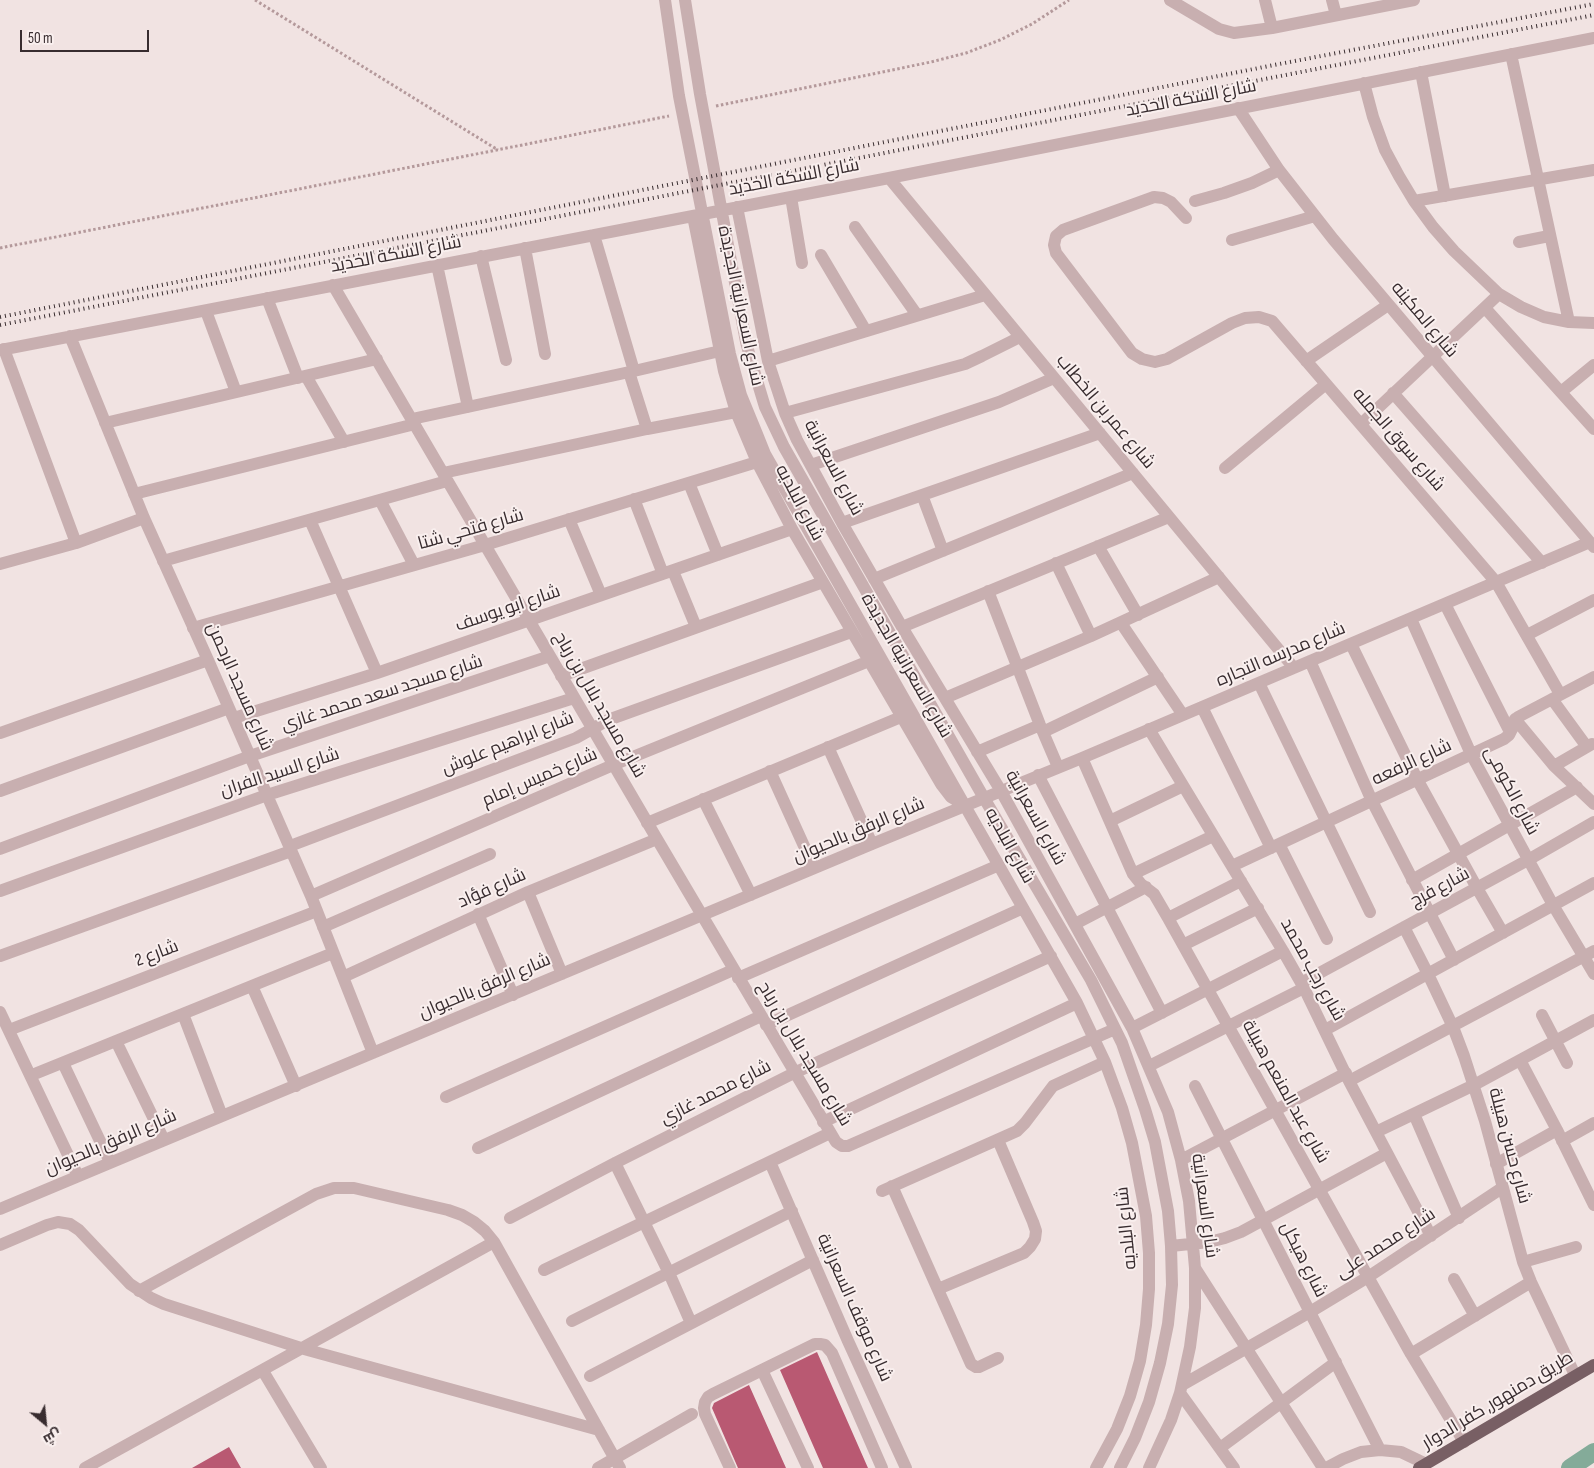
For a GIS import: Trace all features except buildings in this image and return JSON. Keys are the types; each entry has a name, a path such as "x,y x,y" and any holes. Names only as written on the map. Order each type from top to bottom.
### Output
{"main road":[{"name":"طريق دمنهور, كفر الدوار","path":"1423,1466 1594,1365"}],"street":[{"name":"شارع السعرانية الجديدة","path":"665,0 679,96 730,354 749,415 765,454 966,805"},
{"name":"شارع السعرانية الجديدة","path":"685,0 700,94 746,342 766,406 784,447 984,798"},
{"path":"1170,0 1224,31 1240,33 1414,0"},
{"path":"1266,0 1272,28"},
{"path":"1332,0 1336,16"},
{"name":"شارع السكة الحديد","path":"2,350 889,178 1594,38"},
{"path":"1511,54 1569,322"},
{"path":"1421,72 1445,196"},
{"path":"1364,83 1373,117 1385,150 1414,201 1454,251 1499,294 1521,308 1544,317 1569,322 1594,323"},
{"name":"شارع المكينه","path":"1238,108 1279,170 1315,216 1388,305 1592,544"},
{"path":"1195,201 1252,183 1279,170"},
{"path":"1414,201 1594,170"},
{"name":"شارع عمر بن الخطاب","path":"889,178 1294,668"},
{"path":"791,196 802,263"},
{"name":"شارع سوق الجمله","path":"1186,218 1171,202 1163,198 1154,197 1063,230 1056,236 1054,245 1056,253 1132,353 1142,359 1155,362 1167,359 1232,323 1245,318 1259,317 1272,322 1496,582 1527,635 1556,696 1590,745"},
{"name":"شارع السعرانية","path":"737,207 768,361 784,413 842,524 1001,791 1075,924 1132,1028 1168,1112 1181,1160 1189,1201 1195,1268 1195,1308 1190,1347 1181,1389 1167,1429 1149,1468"},
{"name":"شارع البلديه","path":"693,216 720,351 736,412 757,462 792,529 900,717 945,791 951,797 966,805 1078,1003 1095,1038 1122,1108 1132,1143 1146,1216 1149,1289 1142,1352 1130,1396 1117,1429 1096,1468"},
{"path":"1232,240 1315,216"},
{"path":"855,227 917,315"},
{"path":"594,235 647,429"},
{"path":"1519,242 1549,236"},
{"path":"525,248 545,354"},
{"path":"481,256 506,360"},
{"path":"821,256 866,331"},
{"path":"437,265 468,407"},
{"name":"شارع مسجد بلال بن رباح","path":"333,285 830,1132"},
{"path":"768,361 985,294"},
{"path":"1360,424 1499,294"},
{"path":"267,298 302,377 344,442"},
{"path":"1306,361 1388,305"},
{"path":"1485,308 1594,427"},
{"path":"206,311 236,392"},
{"name":"شارع مسجد الرحمن","path":"70,336 144,518 291,848 373,1053"},
{"path":"784,413 965,364 1020,337"},
{"path":"2,350 76,543"},
{"path":"134,494 344,442 468,407 720,351"},
{"path":"105,423 377,360"},
{"path":"1561,392 1594,365"},
{"path":"811,465 999,402 1054,378"},
{"path":"1225,468 1326,384"},
{"path":"1393,393 1542,563"},
{"path":"163,562 380,500 445,477 647,429 736,412"},
{"path":"842,524 1100,433"},
{"name":"شارع فتحي شتا","path":"193,628 485,545 757,462"},
{"path":"874,579 1133,473"},
{"path":"689,483 718,555"},
{"path":"922,495 943,551"},
{"path":"634,499 696,627"},
{"path":"380,500 414,565"},
{"path":"902,627 1169,517"},
{"path":"1,560 76,543 144,518"},
{"path":"569,519 602,595"},
{"path":"310,520 377,673"},
{"name":"شارع ابو يوسف","path":"0,791 231,713 377,673 792,529"},
{"name":"شارع مدرسه التجاره","path":"984,798 1496,582 1592,544"},
{"path":"1098,546 1138,614"},
{"path":"1056,563 1092,636"},
{"path":"945,698 1092,636 1218,577"},
{"path":"561,676 823,582"},
{"path":"988,591 1058,767"},
{"path":"1527,635 1594,600"},
{"path":"1444,604 1510,732"},
{"name":"شارع الكومى","path":"1411,619 1471,754 1553,905 1589,954 1594,974"},
{"path":"1121,622 1183,715"},
{"name":"شارع ابراهيم علوش","path":"0,956 291,848 576,738 608,720 851,632"},
{"path":"1351,644 1417,779 1503,933"},
{"name":"شارع مسجد سعد محمد غازي","path":"0,849 250,756 550,656"},
{"path":"0,733 208,660"},
{"name":"شارع خميس إمام","path":"311,896 613,765 868,661"},
{"path":"1310,661 1372,801 1454,960"},
{"path":"1510,732 1516,719 1594,677"},
{"path":"977,752 1042,729 1158,678"},
{"path":"1259,683 1370,912"},
{"name":"شارع السيد الفران","path":"0,891 267,795 574,698"},
{"path":"1202,707 1275,846 1327,939"},
{"path":"647,823 900,717"},
{"path":"1516,719 1554,766 1594,804"},
{"name":"شارع رجب محمد","path":"1149,729 1303,985 1376,1132 1432,1236"},
{"name":"شارع الرفعه","path":"1232,866 1504,739 1510,732"},
{"path":"1554,766 1590,745"},
{"path":"828,747 872,844"},
{"name":"شارع عبد المنعم هبيلة","path":"1082,758 1133,874 1137,880 1154,894 1168,918 1411,1354 1464,1442"},
{"path":"770,771 814,868"},
{"path":"1038,775 1162,1013"},
{"path":"1110,821 1183,786"},
{"path":"1412,880 1577,787"},
{"name":"شارع البلديه","path":"984,798 1091,980 1115,1029 1134,1076 1154,1142 1168,1211 1171,1246 1172,1285 1168,1324 1160,1364 1149,1402 1135,1438 1120,1468"},
{"name":"شارع الرفق بالحيوان","path":"0,1209 984,798"},
{"path":"703,799 751,895"},
{"name":"شارع فرج","path":"1149,1066 1303,985 1594,822"},
{"path":"1133,874 1214,836"},
{"name":"شارع فؤاد","path":"343,977 528,892 657,840"},
{"path":"323,927 490,854"},
{"path":"446,1097 999,865"},
{"path":"1168,918 1241,881"},
{"path":"1325,1030 1594,883"},
{"path":"1075,924 1146,888"},
{"path":"528,892 562,974"},
{"path":"478,1148 763,1020 1024,908"},
{"path":"1183,945 1258,908"},
{"name":"شارع 2","path":"9,1030 317,911"},
{"path":"478,914 513,995"},
{"name":"شارع حسن هبيلة","path":"1404,928 1428,974 1452,1027 1474,1085 1523,1262 1575,1376"},
{"path":"1132,1028 1284,951"},
{"path":"32,1075 333,953"},
{"path":"1181,1160 1276,1110 1452,1027 1589,954"},
{"name":"شارع محمد غازي","path":"510,1218 794,1073 1051,956"},
{"path":"252,986 296,1086"},
{"path":"544,1270 830,1132 1078,1003"},
{"path":"0,1012 32,1075 78,1176"},
{"path":"183,1014 222,1116"},
{"path":"1542,1015 1566,1063"},
{"path":"1376,1132 1474,1085 1594,1020"},
{"path":"830,1132 842,1146 848,1146 1115,1029"},
{"path":"116,1041 164,1140"},
{"path":"1520,1060 1560,1135 1594,1205"},
{"path":"998,1358 979,1367 971,1364 938,1290 887,1188 1012,1134 1021,1127 1053,1086 1105,1062"},
{"path":"63,1063 110,1162"},
{"name":"شارع هيكل","path":"1195,1086 1380,1450"},
{"path":"1414,1114 1459,1218"},
{"path":"1496,1164 1560,1135 1594,1123"},
{"path":"938,1290 1024,1253 1035,1239 1036,1231 1033,1222 998,1140"},
{"path":"1171,1246 1225,1238 1263,1220 1387,1153"},
{"name":"شارع موقف السعرانية","path":"770,1162 906,1468"},
{"path":"615,1163 691,1323"},
{"path":"139,1292 316,1194 334,1188 354,1188 462,1215 485,1231 494,1242 617,1463"},
{"name":"شارع محمد على","path":"1181,1389 1368,1277 1502,1188"},
{"path":"572,1321 792,1212"},
{"path":"0,1245 46,1225 58,1222 70,1224 80,1230 139,1292 164,1304 304,1348 599,1430"},
{"path":"85,1468 494,1242"},
{"path":"1523,1262 1576,1247"},
{"path":"590,1376 813,1260"},
{"path":"1195,1268 1324,1468 1361,1452 1380,1450 1401,1452 1423,1466"},
{"path":"1454,1279 1474,1316"},
{"path":"1411,1354 1531,1282"},
{"path":"730,1468 705,1414 705,1402 708,1397 815,1344 826,1345 832,1353 882,1468"},
{"path":"1220,1448 1336,1362"},
{"path":"762,1370 808,1468"},
{"path":"263,1371 321,1468"},
{"path":"1181,1389 1234,1468"},
{"path":"598,1468 617,1463 692,1414"}],"path":[{"path":"254,0 498,150"},
{"path":"710,107 931,62 966,53 1000,40 1032,24 1069,0"},
{"path":"0,248 671,115"}],"waterway":[{"path":"1570,1468 1594,1452"}],"railway":[{"path":"0,317 1274,65 1594,4"},
{"path":"0,325 1594,15"}]}
